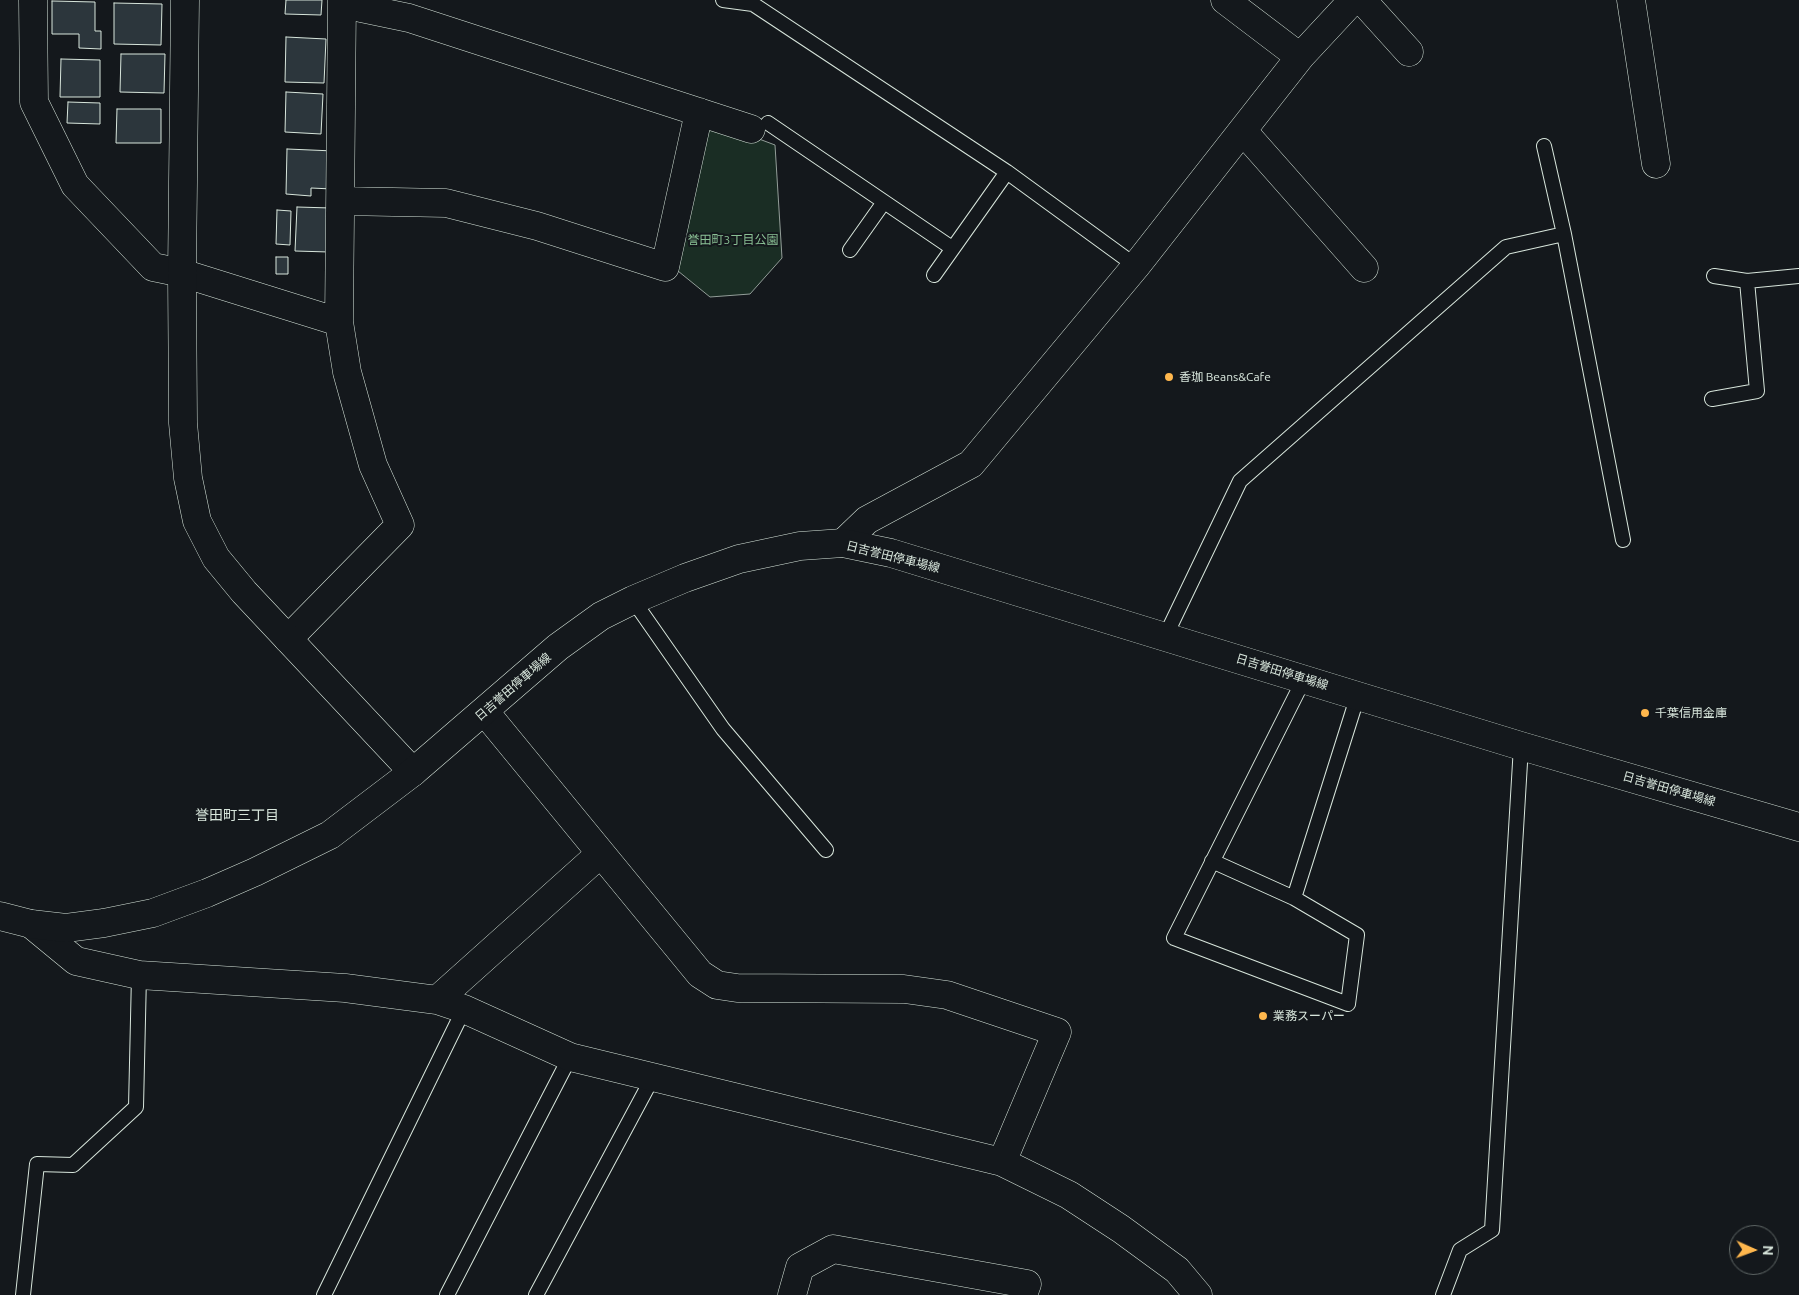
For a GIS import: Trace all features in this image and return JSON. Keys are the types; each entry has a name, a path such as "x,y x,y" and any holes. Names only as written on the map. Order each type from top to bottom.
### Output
{"street":[{"path":"32,0 34,102 74,185 153,267 182,273 339,322"},
{"path":"185,0 182,273 183,423 188,478 198,521 216,558 244,592 413,772"},
{"path":"409,18 430,0"},
{"path":"1225,0 1300,57"},
{"path":"844,543 867,520 971,464 1136,266 1300,57 1353,0"},
{"path":"1362,0 1409,52"},
{"path":"1631,0 1656,164"},
{"path":"288,639 400,525 373,465 347,372 339,322 342,2 409,18 699,112 760,126"},
{"path":"341,201 446,203 537,226 665,267 699,112"},
{"path":"1243,131 1364,268"},
{"name":"日吉誉田停車場線","path":"0,916 31,924 66,928 104,923 152,913 207,893 255,872 330,835 413,772 485,712 558,647 601,616 685,578 739,559 800,546 844,543 891,553 1521,746 1799,827"},
{"path":"485,712 700,974 717,985 737,988 904,989 947,996 1057,1032 1002,1162"},
{"path":"437,1000 600,854"},
{"path":"31,924 76,961 139,975 345,988 437,1000 464,1009 570,1057 1002,1162 1069,1195 1121,1228 1177,1270 1198,1295"},
{"path":"792,1295 800,1267 834,1249 1028,1284 1023,1295"}],"lane":[{"path":"723,0 753,4 1007,172 1136,266"},
{"path":"760,126 884,202 952,248"},
{"path":"1544,146 1564,234 1623,540"},
{"path":"934,275 1007,172"},
{"path":"850,250 884,202"},
{"path":"1165,637 1240,480 1506,247 1564,234"},
{"path":"1714,276 1747,282 1799,276"},
{"path":"1712,399 1757,391 1747,282"},
{"path":"633,600 723,729 826,850"},
{"path":"1212,860 1294,898 1357,935 1348,1004 1174,938 1212,860 1304,679"},
{"path":"1294,898 1358,695"},
{"path":"1443,1295 1460,1250 1492,1230 1521,746"},
{"path":"23,1295 37,1164 73,1166 136,1107 139,975"},
{"path":"324,1295 464,1009"},
{"path":"447,1295 570,1057"},
{"path":"536,1295 653,1077"}],"green space":[{"name":"誉田町3丁目公園","path":"722,125 775,145 782,258 750,294 710,297 678,271 707,132"}],"building":[{"path":"286,0 322,0 321,15 285,14"},
{"path":"52,1 95,2 95,31 101,31 101,49 79,48 79,34 52,34"},
{"path":"114,3 162,4 161,45 114,44"},
{"path":"286,37 326,39 324,83 285,82"},
{"path":"121,54 165,54 164,93 120,92"},
{"path":"61,59 100,60 100,97 60,97"},
{"path":"286,92 323,94 321,134 285,132"},
{"path":"68,102 100,103 100,124 67,123"},
{"path":"117,109 161,109 161,143 116,143"},
{"path":"287,149 334,151 332,189 311,188 311,196 286,194"},
{"path":"297,207 331,208 329,252 295,251"},
{"path":"277,210 291,211 290,245 276,244"},
{"path":"276,257 288,257 288,274 276,274"}],"place":[{"name":"香珈 Beans&Cafe","path":"1169,377"},
{"name":"千葉信用金庫","path":"1645,713"},
{"name":"業務スーパー","path":"1263,1016"}],"district":[{"name":"誉田町三丁目","path":"237,815"}]}
